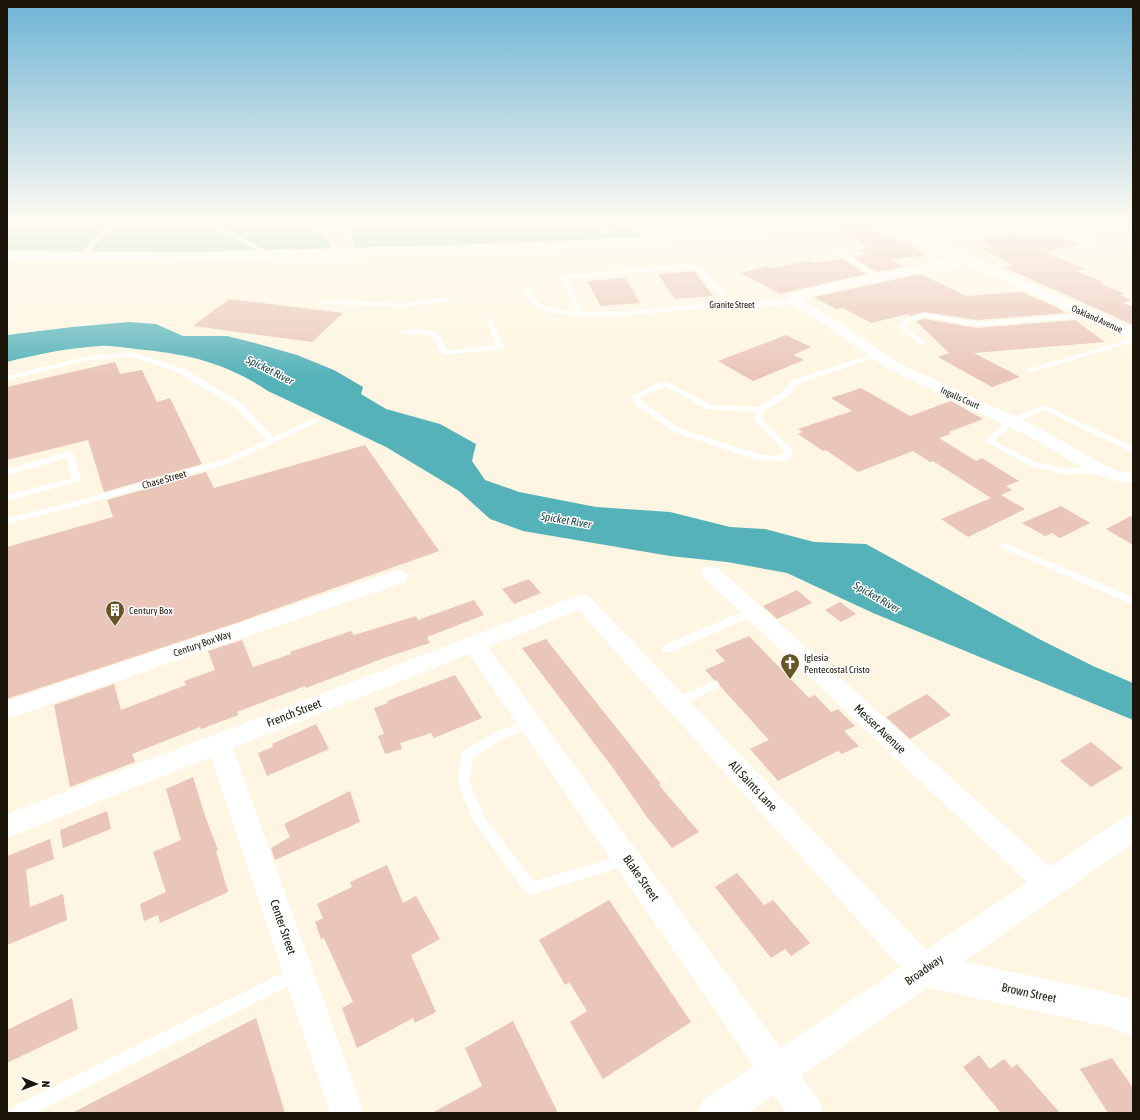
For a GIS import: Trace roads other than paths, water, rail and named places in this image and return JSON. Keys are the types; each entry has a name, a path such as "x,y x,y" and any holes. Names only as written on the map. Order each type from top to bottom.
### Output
{"main road":[{"name":"Oakland Avenue","path":"996,273 1133,335"},
{"name":"Broadway","path":"716,1113 1133,827"},
{"name":"Brown Street","path":"924,970 1105,1009 1133,1018"}],"street":[{"name":"Granite Street","path":"794,301 794,297 844,284 897,273"},
{"name":"Ingalls Court","path":"794,301 836,326 893,366 1010,421 1102,471 1115,476 1133,477"},
{"name":"Messer Avenue","path":"711,573 1049,884"},
{"name":"Century Box Way","path":"7,710 398,577"},
{"name":"French Street","path":"7,826 582,601"},
{"name":"All Saints Lane","path":"582,601 924,970"},
{"name":"Blake Street","path":"474,644 807,1113"},
{"name":"Center Street","path":"219,742 347,1113"}],"lane":[{"path":"580,312 563,277 605,273"},
{"path":"703,273 722,294 725,304"},
{"path":"871,273 877,277"},
{"name":"Granite Street","path":"526,286 531,299 543,307 602,314 725,304 769,305 794,301"},
{"path":"321,302 403,305 453,299"},
{"path":"921,343 902,328 906,321 924,315 977,324 1090,315"},
{"path":"404,332 424,331 437,337 445,353 500,347 489,320"},
{"path":"1030,370 1133,340"},
{"path":"7,378 84,359 132,354 182,371 238,405 272,441"},
{"path":"761,410 709,408 667,384 635,396 639,403 678,431 760,458 784,458 788,455 788,450 757,418 761,410 784,395 796,382 879,355"},
{"path":"1102,471 1066,471 1032,464 989,441 1010,421 1044,407 1133,450"},
{"name":"Chase Street","path":"7,521 83,502 225,462 316,421"},
{"path":"7,472 70,454 77,479 7,498"},
{"path":"1005,546 1133,601"},
{"path":"667,649 753,612"},
{"path":"676,703 713,685"},
{"path":"531,723 498,736 467,755 464,783 480,821 531,888 627,860"},
{"path":"18,1113 298,973"}],"water":[{"name":"Spicket River","path":"129,322 156,324 183,336 227,336 297,355 334,370 363,387 361,394 386,409 440,424 476,444 472,461 485,480 519,492 596,507 670,512 730,527 765,529 814,542 866,544 1041,640 1093,666 1133,683 1133,720 873,613 787,573 727,562 670,556 523,531 490,519 459,491 386,447 268,391 252,381 221,366 189,357 155,351 104,346 76,348 30,356 7,362 7,335"}],"place":[{"name":"Century Box","path":"115,627"},
{"name":"Iglesia Pentecostal Cristo","path":"790,680"}]}
